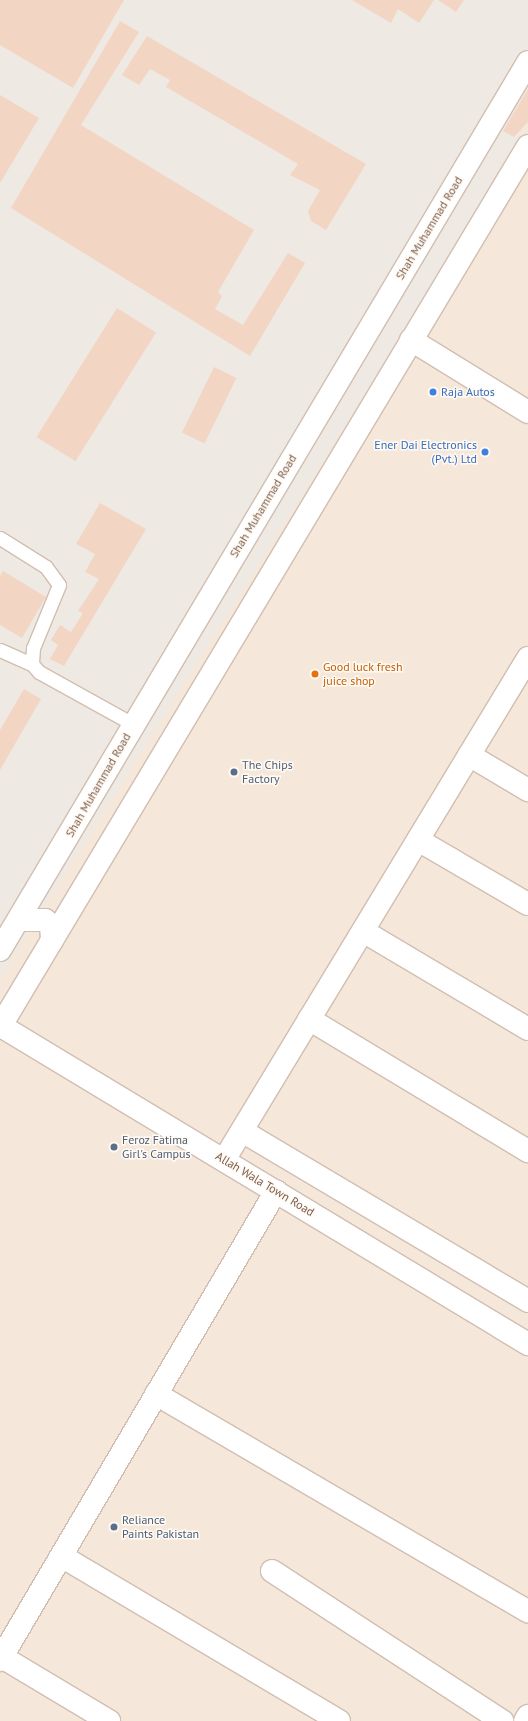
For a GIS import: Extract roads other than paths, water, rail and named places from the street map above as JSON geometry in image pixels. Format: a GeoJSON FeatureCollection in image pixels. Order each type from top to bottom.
{"type":"FeatureCollection","features":[{"type":"Feature","properties":{"kind":"street","name":"Shah Muhammad Road"},"geometry":{"type":"LineString","coordinates":[[0,950],[528,62]]}},
{"type":"Feature","properties":{"kind":"street"},"geometry":{"type":"LineString","coordinates":[[2,1022],[528,146]]}},
{"type":"Feature","properties":{"kind":"street"},"geometry":{"type":"LineString","coordinates":[[411,340],[528,412]]}},
{"type":"Feature","properties":{"kind":"street"},"geometry":{"type":"LineString","coordinates":[[224,1160],[527,662]]}},
{"type":"Feature","properties":{"kind":"street"},"geometry":{"type":"LineString","coordinates":[[469,756],[528,790]]}},
{"type":"Feature","properties":{"kind":"street"},"geometry":{"type":"LineString","coordinates":[[418,840],[528,904]]}},
{"type":"Feature","properties":{"kind":"street"},"geometry":{"type":"LineString","coordinates":[[19,920],[45,920],[51,925],[52,940]]}},
{"type":"Feature","properties":{"kind":"street"},"geometry":{"type":"LineString","coordinates":[[363,931],[528,1029]]}},
{"type":"Feature","properties":{"kind":"street"},"geometry":{"type":"LineString","coordinates":[[309,1019],[528,1151]]}},
{"type":"Feature","properties":{"kind":"street","name":"Allah Wala Town Road"},"geometry":{"type":"LineString","coordinates":[[2,1022],[224,1160],[528,1344]]}},
{"type":"Feature","properties":{"kind":"street"},"geometry":{"type":"LineString","coordinates":[[242,1130],[528,1301]]}},
{"type":"Feature","properties":{"kind":"street"},"geometry":{"type":"LineString","coordinates":[[109,1721],[1,1658],[63,1556],[156,1394],[276,1191]]}},
{"type":"Feature","properties":{"kind":"street"},"geometry":{"type":"LineString","coordinates":[[156,1394],[528,1611]]}},
{"type":"Feature","properties":{"kind":"street"},"geometry":{"type":"LineString","coordinates":[[63,1556],[339,1721]]}},
{"type":"Feature","properties":{"kind":"street"},"geometry":{"type":"LineString","coordinates":[[272,1571],[502,1721]]}},
{"type":"Feature","properties":{"kind":"street"},"geometry":{"type":"LineString","coordinates":[[525,1721],[528,1716]]}},
{"type":"Feature","properties":{"kind":"lane"},"geometry":{"type":"LineString","coordinates":[[0,538],[46,567],[59,584],[33,648],[32,664]]}},
{"type":"Feature","properties":{"kind":"lane"},"geometry":{"type":"LineString","coordinates":[[0,650],[32,664],[39,672],[133,724]]}},
{"type":"Feature","properties":{"kind":"place","name":"Raja Autos"},"geometry":{"type":"Point","coordinates":[433,392]}},
{"type":"Feature","properties":{"kind":"place","name":"Ener Dai Electronics (Pvt.) Ltd"},"geometry":{"type":"Point","coordinates":[485,452]}},
{"type":"Feature","properties":{"kind":"place","name":"Good luck fresh juice shop"},"geometry":{"type":"Point","coordinates":[315,674]}},
{"type":"Feature","properties":{"kind":"place","name":"The Chips Factory"},"geometry":{"type":"Point","coordinates":[234,772]}},
{"type":"Feature","properties":{"kind":"place","name":"Feroz Fatima Girl's Campus"},"geometry":{"type":"Point","coordinates":[114,1147]}},
{"type":"Feature","properties":{"kind":"place","name":"Reliance Paints Pakistan"},"geometry":{"type":"Point","coordinates":[114,1527]}}]}
